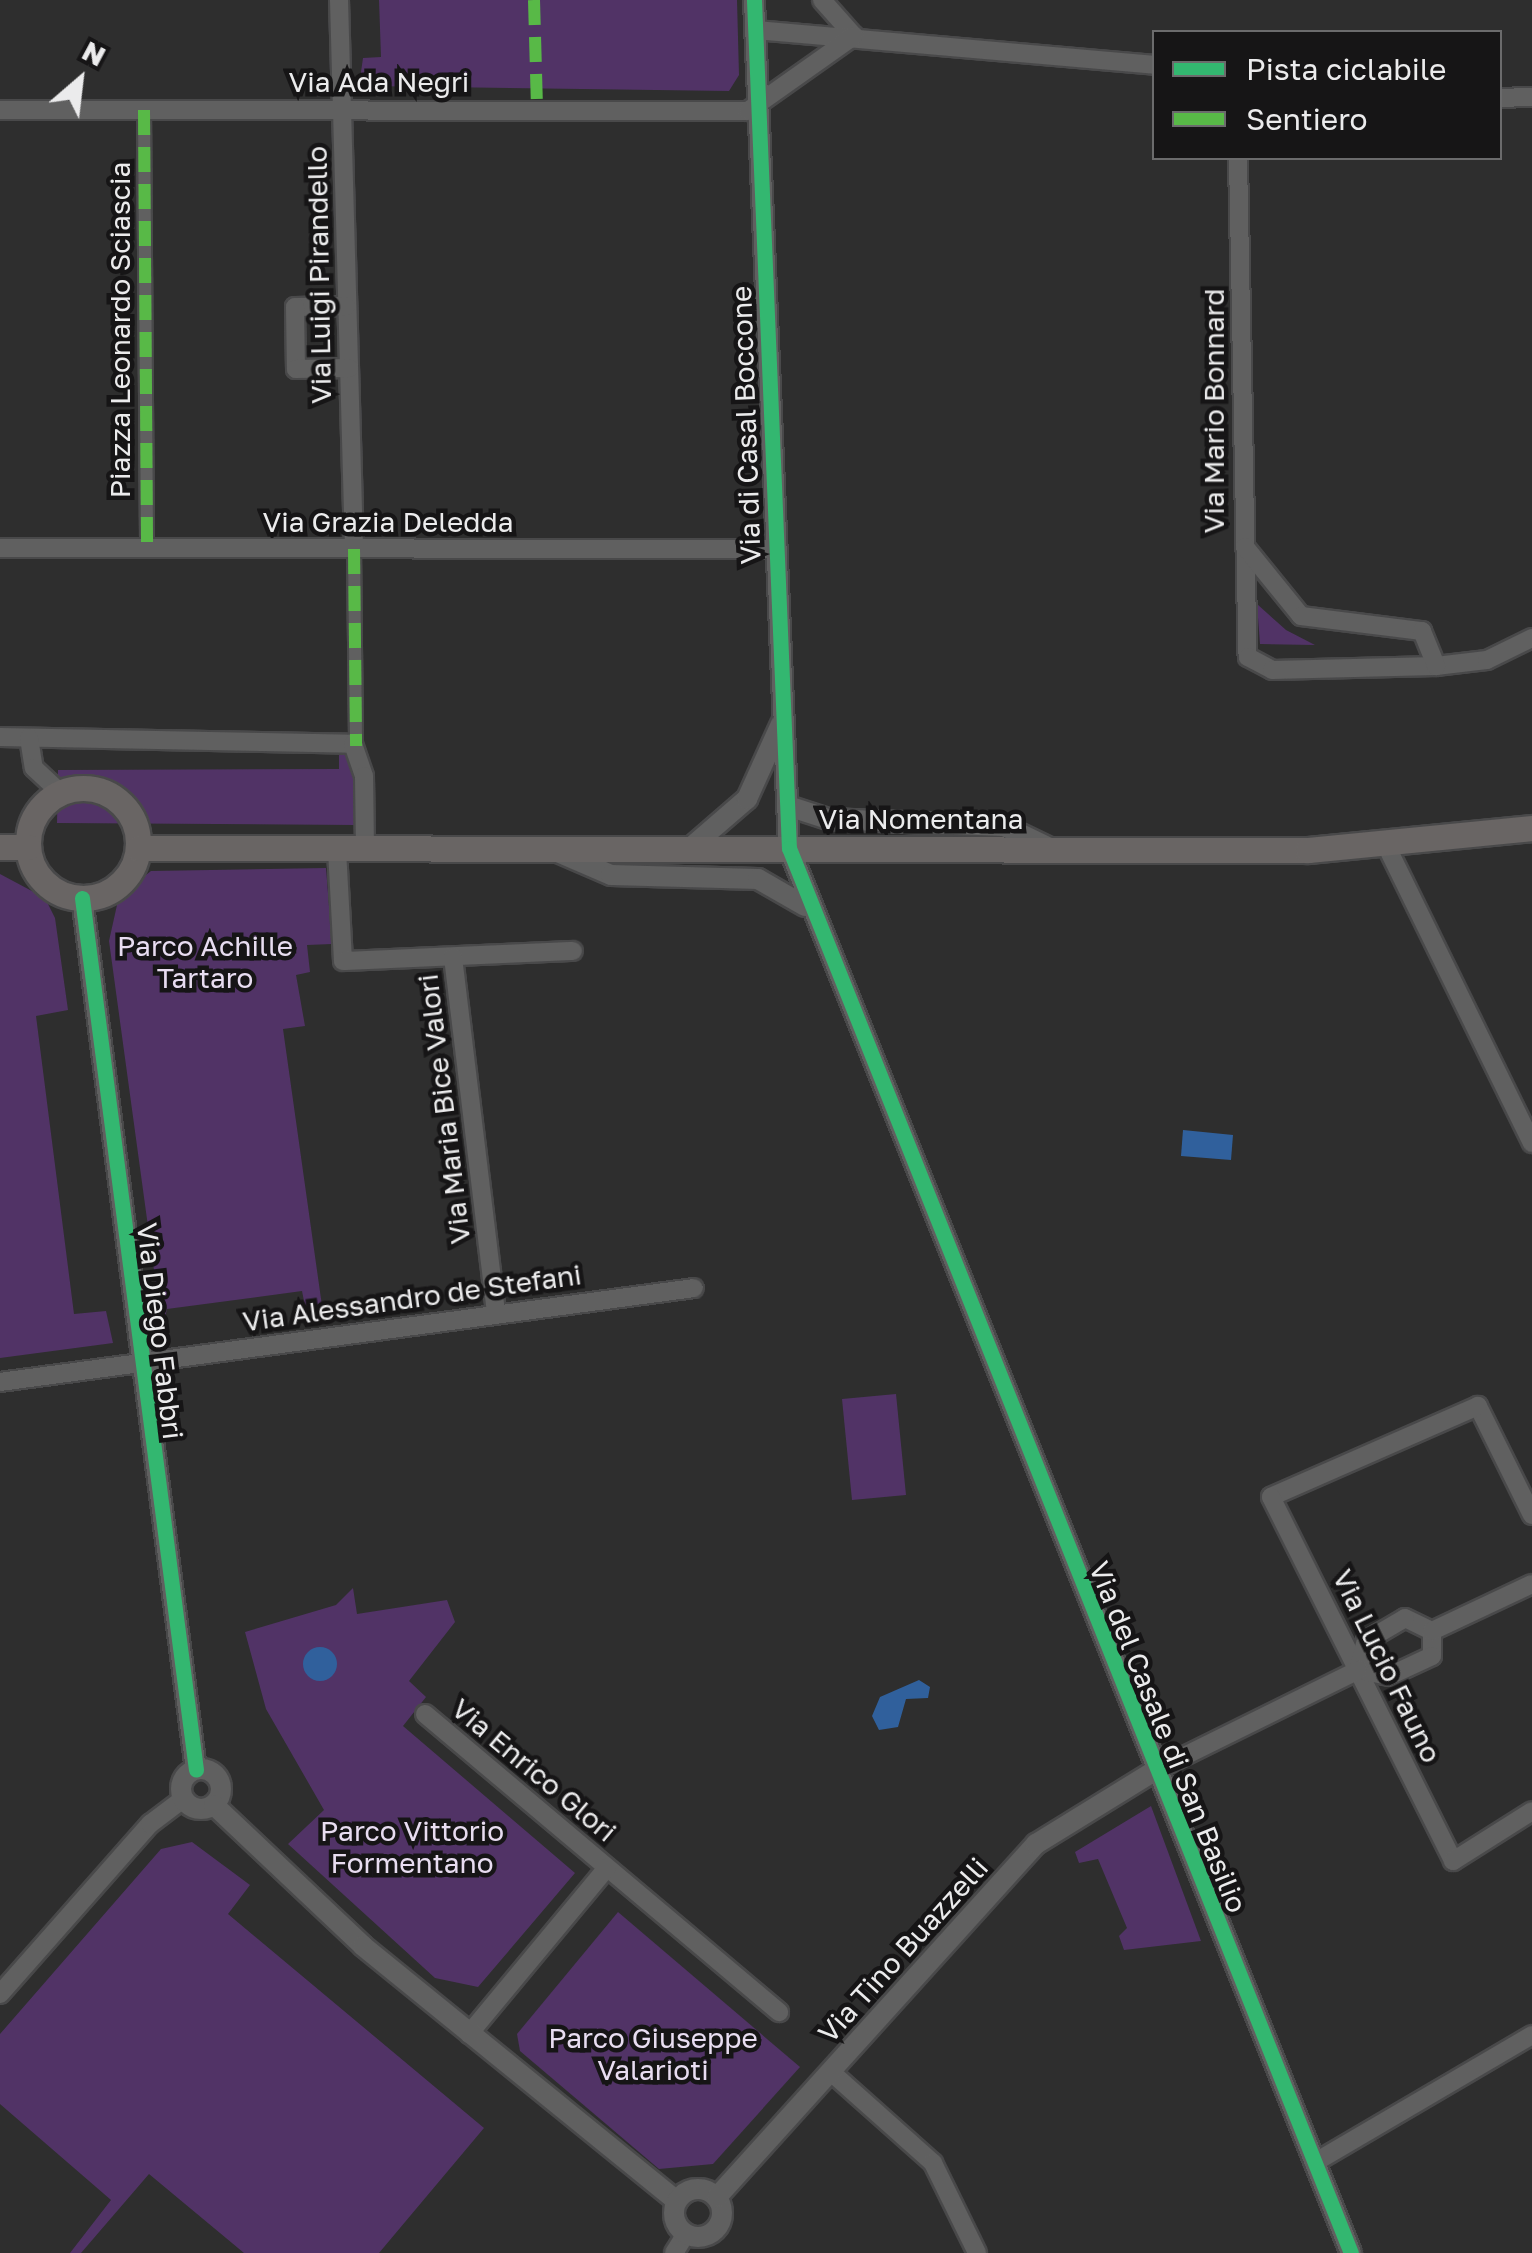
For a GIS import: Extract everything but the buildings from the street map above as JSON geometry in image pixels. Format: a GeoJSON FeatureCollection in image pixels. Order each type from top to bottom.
{"type":"FeatureCollection","features":[{"type":"Feature","properties":{"kind":"main road"},"geometry":{"type":"LineString","coordinates":[[61,793],[112,796],[131,815],[138,848],[117,886],[82,898],[44,881],[28,847],[34,820],[61,793]]}},
{"type":"Feature","properties":{"kind":"main road","name":"Via Nomentana"},"geometry":{"type":"LineString","coordinates":[[138,848],[1052,849],[1386,845],[1532,828]]}},
{"type":"Feature","properties":{"kind":"main road"},"geometry":{"type":"LineString","coordinates":[[0,847],[28,847]]}},
{"type":"Feature","properties":{"kind":"street","name":"Via Luigi Pirandello"},"geometry":{"type":"LineString","coordinates":[[340,0],[354,549]]}},
{"type":"Feature","properties":{"kind":"street","name":"Via di Casal Boccone"},"geometry":{"type":"LineString","coordinates":[[754,0],[790,848]]}},
{"type":"Feature","properties":{"kind":"street"},"geometry":{"type":"LineString","coordinates":[[822,0],[854,36]]}},
{"type":"Feature","properties":{"kind":"street"},"geometry":{"type":"LineString","coordinates":[[756,30],[1152,65]]}},
{"type":"Feature","properties":{"kind":"street"},"geometry":{"type":"LineString","coordinates":[[758,110],[854,36]]}},
{"type":"Feature","properties":{"kind":"street"},"geometry":{"type":"LineString","coordinates":[[1502,98],[1532,97]]}},
{"type":"Feature","properties":{"kind":"street","name":"Via Ada Negri"},"geometry":{"type":"LineString","coordinates":[[0,110],[758,110]]}},
{"type":"Feature","properties":{"kind":"street","name":"Piazza Leonardo Sciascia"},"geometry":{"type":"LineString","coordinates":[[144,110],[147,549]]}},
{"type":"Feature","properties":{"kind":"street","name":"Via Mario Bonnard"},"geometry":{"type":"LineString","coordinates":[[1238,160],[1242,540],[1252,662],[1272,670],[1436,666]]}},
{"type":"Feature","properties":{"kind":"street"},"geometry":{"type":"LineString","coordinates":[[346,306],[295,307],[296,369],[348,368]]}},
{"type":"Feature","properties":{"kind":"street"},"geometry":{"type":"LineString","coordinates":[[1242,540],[1268,586],[1300,616],[1422,631],[1436,666],[1480,662],[1532,638]]}},
{"type":"Feature","properties":{"kind":"street","name":"Via Grazia Deledda"},"geometry":{"type":"LineString","coordinates":[[0,548],[776,549]]}},
{"type":"Feature","properties":{"kind":"street"},"geometry":{"type":"LineString","coordinates":[[354,549],[356,746],[364,850]]}},
{"type":"Feature","properties":{"kind":"street","name":"Via di Casal Boccone"},"geometry":{"type":"LineString","coordinates":[[689,849],[747,799],[783,718]]}},
{"type":"Feature","properties":{"kind":"street"},"geometry":{"type":"LineString","coordinates":[[0,737],[356,746]]}},
{"type":"Feature","properties":{"kind":"street"},"geometry":{"type":"LineString","coordinates":[[29,738],[34,768],[61,793]]}},
{"type":"Feature","properties":{"kind":"street","name":"Via Nomentana"},"geometry":{"type":"LineString","coordinates":[[788,806],[828,820],[1004,826],[1052,849]]}},
{"type":"Feature","properties":{"kind":"street"},"geometry":{"type":"LineString","coordinates":[[1386,845],[1532,1143]]}},
{"type":"Feature","properties":{"kind":"street","name":"Via del Casale di San Basilio"},"geometry":{"type":"LineString","coordinates":[[790,848],[806,908],[1350,2253]]}},
{"type":"Feature","properties":{"kind":"street","name":"Via Nomentana"},"geometry":{"type":"LineString","coordinates":[[550,849],[611,875],[758,879],[806,908]]}},
{"type":"Feature","properties":{"kind":"street","name":"Via Maria Bice Valori"},"geometry":{"type":"LineString","coordinates":[[337,850],[343,962],[572,952]]}},
{"type":"Feature","properties":{"kind":"street","name":"Via Diego Fabbri"},"geometry":{"type":"LineString","coordinates":[[82,898],[138,1362],[196,1770]]}},
{"type":"Feature","properties":{"kind":"street","name":"Via Maria Bice Valori"},"geometry":{"type":"LineString","coordinates":[[453,957],[496,1314]]}},
{"type":"Feature","properties":{"kind":"street","name":"Via Alessandro de Stefani"},"geometry":{"type":"LineString","coordinates":[[138,1362],[694,1288]]}},
{"type":"Feature","properties":{"kind":"street","name":"Via Diego Fabbri"},"geometry":{"type":"LineString","coordinates":[[0,1382],[138,1362]]}},
{"type":"Feature","properties":{"kind":"street","name":"Via Lucio Fauno"},"geometry":{"type":"LineString","coordinates":[[1532,1515],[1478,1406],[1271,1497],[1452,1860],[1532,1811]]}},
{"type":"Feature","properties":{"kind":"street"},"geometry":{"type":"LineString","coordinates":[[1432,1631],[1532,1584]]}},
{"type":"Feature","properties":{"kind":"street"},"geometry":{"type":"LineString","coordinates":[[1156,1770],[1358,1670],[1380,1677],[1422,1664],[1435,1650],[1432,1631],[1412,1618],[1389,1623],[1366,1641],[1358,1670]]}},
{"type":"Feature","properties":{"kind":"street","name":"Via Enrico Glori"},"geometry":{"type":"LineString","coordinates":[[425,1714],[779,2012]]}},
{"type":"Feature","properties":{"kind":"street"},"geometry":{"type":"LineString","coordinates":[[196,1770],[219,1782],[214,1805],[200,1810],[184,1799],[182,1782],[196,1770]]}},
{"type":"Feature","properties":{"kind":"street","name":"Via Tino Buazzelli"},"geometry":{"type":"LineString","coordinates":[[717,2197],[1036,1844],[1156,1770]]}},
{"type":"Feature","properties":{"kind":"street"},"geometry":{"type":"LineString","coordinates":[[0,1994],[150,1824],[184,1799]]}},
{"type":"Feature","properties":{"kind":"street"},"geometry":{"type":"LineString","coordinates":[[214,1805],[469,2034],[676,2200]]}},
{"type":"Feature","properties":{"kind":"street","name":"Via Enrico Glori"},"geometry":{"type":"LineString","coordinates":[[469,2034],[607,1868]]}},
{"type":"Feature","properties":{"kind":"street"},"geometry":{"type":"LineString","coordinates":[[1314,2163],[1532,2036]]}},
{"type":"Feature","properties":{"kind":"street"},"geometry":{"type":"LineString","coordinates":[[830,2072],[934,2163],[976,2253]]}},
{"type":"Feature","properties":{"kind":"street"},"geometry":{"type":"LineString","coordinates":[[674,2253],[686,2234],[718,2227],[717,2197],[693,2189],[676,2200],[673,2214],[686,2234]]}},
{"type":"Feature","properties":{"kind":"green space"},"geometry":{"type":"Polygon","coordinates":[[[379,0],[737,0],[739,75],[729,91],[369,86],[360,79],[363,58],[381,57],[379,0]]]}},
{"type":"Feature","properties":{"kind":"green space"},"geometry":{"type":"Polygon","coordinates":[[[1257,604],[1286,630],[1315,645],[1260,644],[1257,604]]]}},
{"type":"Feature","properties":{"kind":"green space"},"geometry":{"type":"Polygon","coordinates":[[[352,754],[356,825],[57,823],[58,770],[339,769],[339,755],[352,754]]]}},
{"type":"Feature","properties":{"kind":"green space","name":"Parco Achille Tartaro"},"geometry":{"type":"Polygon","coordinates":[[[326,868],[332,944],[307,945],[310,972],[296,975],[305,1026],[283,1029],[323,1313],[307,1316],[302,1291],[167,1309],[162,1329],[109,941],[119,896],[151,871],[326,868]]]}},
{"type":"Feature","properties":{"kind":"green space"},"geometry":{"type":"Polygon","coordinates":[[[0,874],[45,898],[55,918],[68,1010],[36,1016],[74,1314],[106,1311],[113,1343],[0,1358],[0,874]]]}},
{"type":"Feature","properties":{"kind":"green space"},"geometry":{"type":"Polygon","coordinates":[[[896,1394],[906,1495],[852,1500],[842,1399],[896,1394]]]}},
{"type":"Feature","properties":{"kind":"green space","name":"Parco Vittorio Formentano"},"geometry":{"type":"Polygon","coordinates":[[[353,1588],[357,1614],[447,1600],[455,1622],[409,1681],[426,1697],[403,1726],[575,1873],[478,1987],[435,1978],[288,1844],[324,1810],[266,1709],[245,1632],[336,1605],[353,1588]]]}},
{"type":"Feature","properties":{"kind":"green space"},"geometry":{"type":"Polygon","coordinates":[[[1151,1806],[1201,1941],[1124,1950],[1119,1936],[1127,1928],[1098,1859],[1079,1863],[1075,1852],[1151,1806]]]}},
{"type":"Feature","properties":{"kind":"green space"},"geometry":{"type":"Polygon","coordinates":[[[192,1842],[250,1885],[228,1914],[484,2128],[379,2253],[244,2253],[149,2174],[81,2253],[70,2253],[111,2200],[0,2104],[0,2034],[161,1849],[192,1842]]]}},
{"type":"Feature","properties":{"kind":"green space","name":"Parco Giuseppe Valarioti"},"geometry":{"type":"Polygon","coordinates":[[[618,1912],[800,2067],[713,2164],[659,2169],[520,2051],[517,2034],[618,1912]]]}},
{"type":"Feature","properties":{"kind":"water"},"geometry":{"type":"Polygon","coordinates":[[[1183,1130],[1233,1135],[1231,1160],[1181,1156],[1183,1130]]]}},
{"type":"Feature","properties":{"kind":"water"},"geometry":{"type":"Polygon","coordinates":[[[320,1647],[332,1652],[337,1664],[332,1676],[320,1681],[308,1676],[303,1664],[308,1652],[320,1647]]]}},
{"type":"Feature","properties":{"kind":"water"},"geometry":{"type":"Polygon","coordinates":[[[919,1680],[930,1687],[928,1698],[906,1699],[898,1727],[879,1730],[872,1716],[880,1697],[919,1680]]]}},
{"type":"Feature","properties":{"kind":"marked path"},"geometry":{"type":"LineString","coordinates":[[534,0],[537,110]]}},
{"type":"Feature","properties":{"kind":"marked path"},"geometry":{"type":"LineString","coordinates":[[144,110],[147,549]]}},
{"type":"Feature","properties":{"kind":"marked path"},"geometry":{"type":"LineString","coordinates":[[354,549],[356,746]]}},
{"type":"Feature","properties":{"kind":"cycle path"},"geometry":{"type":"LineString","coordinates":[[754,0],[789,848],[1351,2253]]}},
{"type":"Feature","properties":{"kind":"cycle path"},"geometry":{"type":"LineString","coordinates":[[82,898],[196,1770]]}}]}
